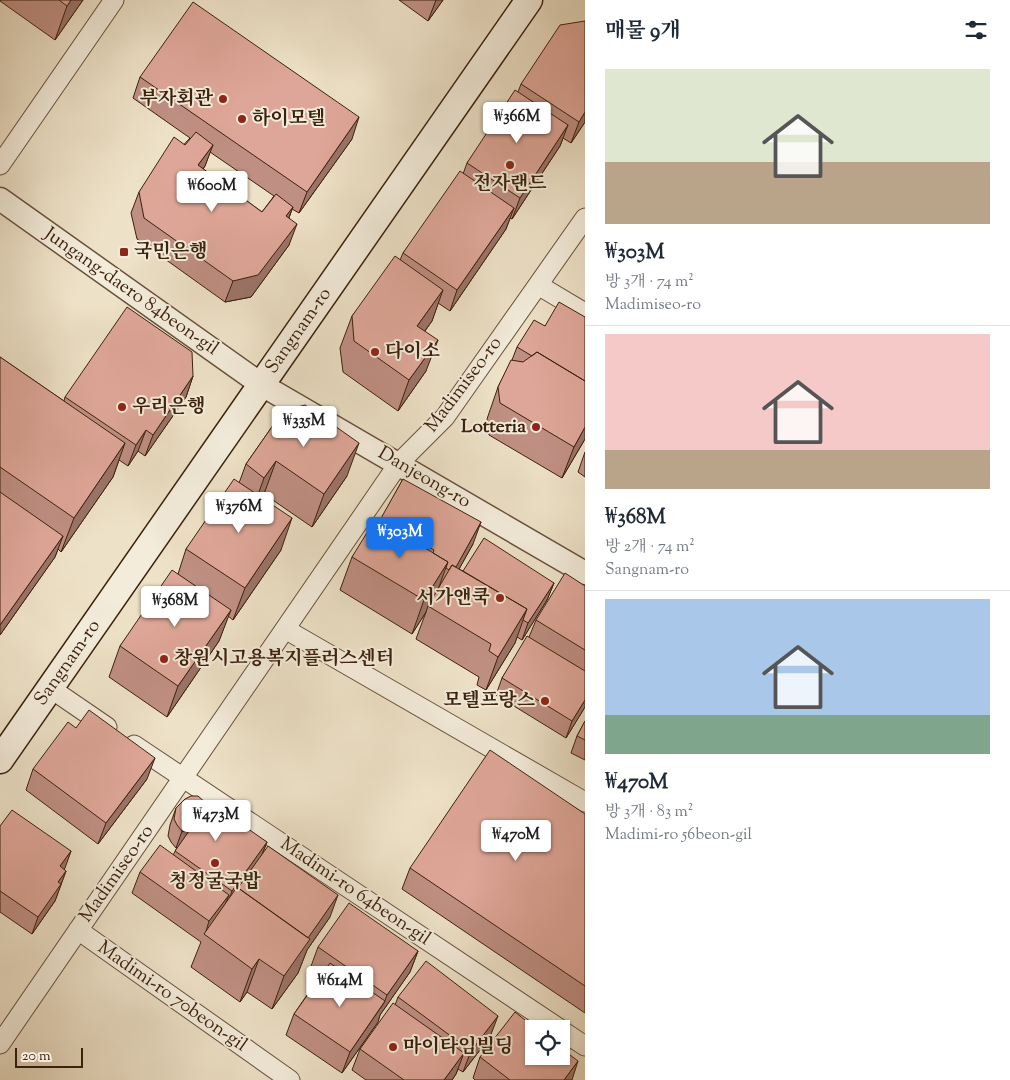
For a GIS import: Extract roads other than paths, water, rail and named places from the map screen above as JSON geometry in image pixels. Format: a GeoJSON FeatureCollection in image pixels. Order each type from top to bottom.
{"type":"FeatureCollection","features":[{"type":"Feature","properties":{"kind":"main road","name":"Sangnam-ro"},"geometry":{"type":"LineString","coordinates":[[0,760],[529,0]]}},
{"type":"Feature","properties":{"kind":"street"},"geometry":{"type":"LineString","coordinates":[[0,165],[114,0]]}},
{"type":"Feature","properties":{"kind":"street","name":"Jungang-daero 84beon-gil"},"geometry":{"type":"LineString","coordinates":[[0,199],[262,384]]}},
{"type":"Feature","properties":{"kind":"street","name":"Madimiseo-ro"},"geometry":{"type":"LineString","coordinates":[[0,1044],[399,463],[445,417],[585,218]]}},
{"type":"Feature","properties":{"kind":"street"},"geometry":{"type":"LineString","coordinates":[[538,285],[585,313]]}},
{"type":"Feature","properties":{"kind":"street","name":"Danjeong-ro"},"geometry":{"type":"LineString","coordinates":[[262,384],[585,573]]}},
{"type":"Feature","properties":{"kind":"street"},"geometry":{"type":"LineString","coordinates":[[285,629],[585,802]]}},
{"type":"Feature","properties":{"kind":"street","name":"Madimi-ro 64beon-gil"},"geometry":{"type":"LineString","coordinates":[[50,688],[546,1020]]}},
{"type":"Feature","properties":{"kind":"street","name":"Madimi-ro 70beon-gil"},"geometry":{"type":"LineString","coordinates":[[78,930],[290,1080]]}},
{"type":"Feature","properties":{"kind":"street","name":"Madimi-ro 64beon-gil"},"geometry":{"type":"LineString","coordinates":[[570,1036],[585,1046]]}},
{"type":"Feature","properties":{"kind":"place","name":"부자회관"},"geometry":{"type":"Point","coordinates":[223,99]}},
{"type":"Feature","properties":{"kind":"place","name":"하이모텔"},"geometry":{"type":"Point","coordinates":[242,119]}},
{"type":"Feature","properties":{"kind":"place","name":"전자랜드"},"geometry":{"type":"Point","coordinates":[510,165]}},
{"type":"Feature","properties":{"kind":"place","name":"국민은행"},"geometry":{"type":"Point","coordinates":[124,252]}},
{"type":"Feature","properties":{"kind":"place","name":"다이소"},"geometry":{"type":"Point","coordinates":[375,352]}},
{"type":"Feature","properties":{"kind":"place","name":"우리은행"},"geometry":{"type":"Point","coordinates":[122,407]}},
{"type":"Feature","properties":{"kind":"place","name":"Lotteria"},"geometry":{"type":"Point","coordinates":[536,427]}},
{"type":"Feature","properties":{"kind":"place","name":"서가앤쿡"},"geometry":{"type":"Point","coordinates":[500,598]}},
{"type":"Feature","properties":{"kind":"place","name":"창원시고용복지플러스센터"},"geometry":{"type":"Point","coordinates":[164,659]}},
{"type":"Feature","properties":{"kind":"place","name":"모텔프랑스"},"geometry":{"type":"Point","coordinates":[545,701]}},
{"type":"Feature","properties":{"kind":"place","name":"청정굴국밥"},"geometry":{"type":"Point","coordinates":[215,863]}},
{"type":"Feature","properties":{"kind":"place","name":"마이타임빌딩"},"geometry":{"type":"Point","coordinates":[393,1047]}}]}
